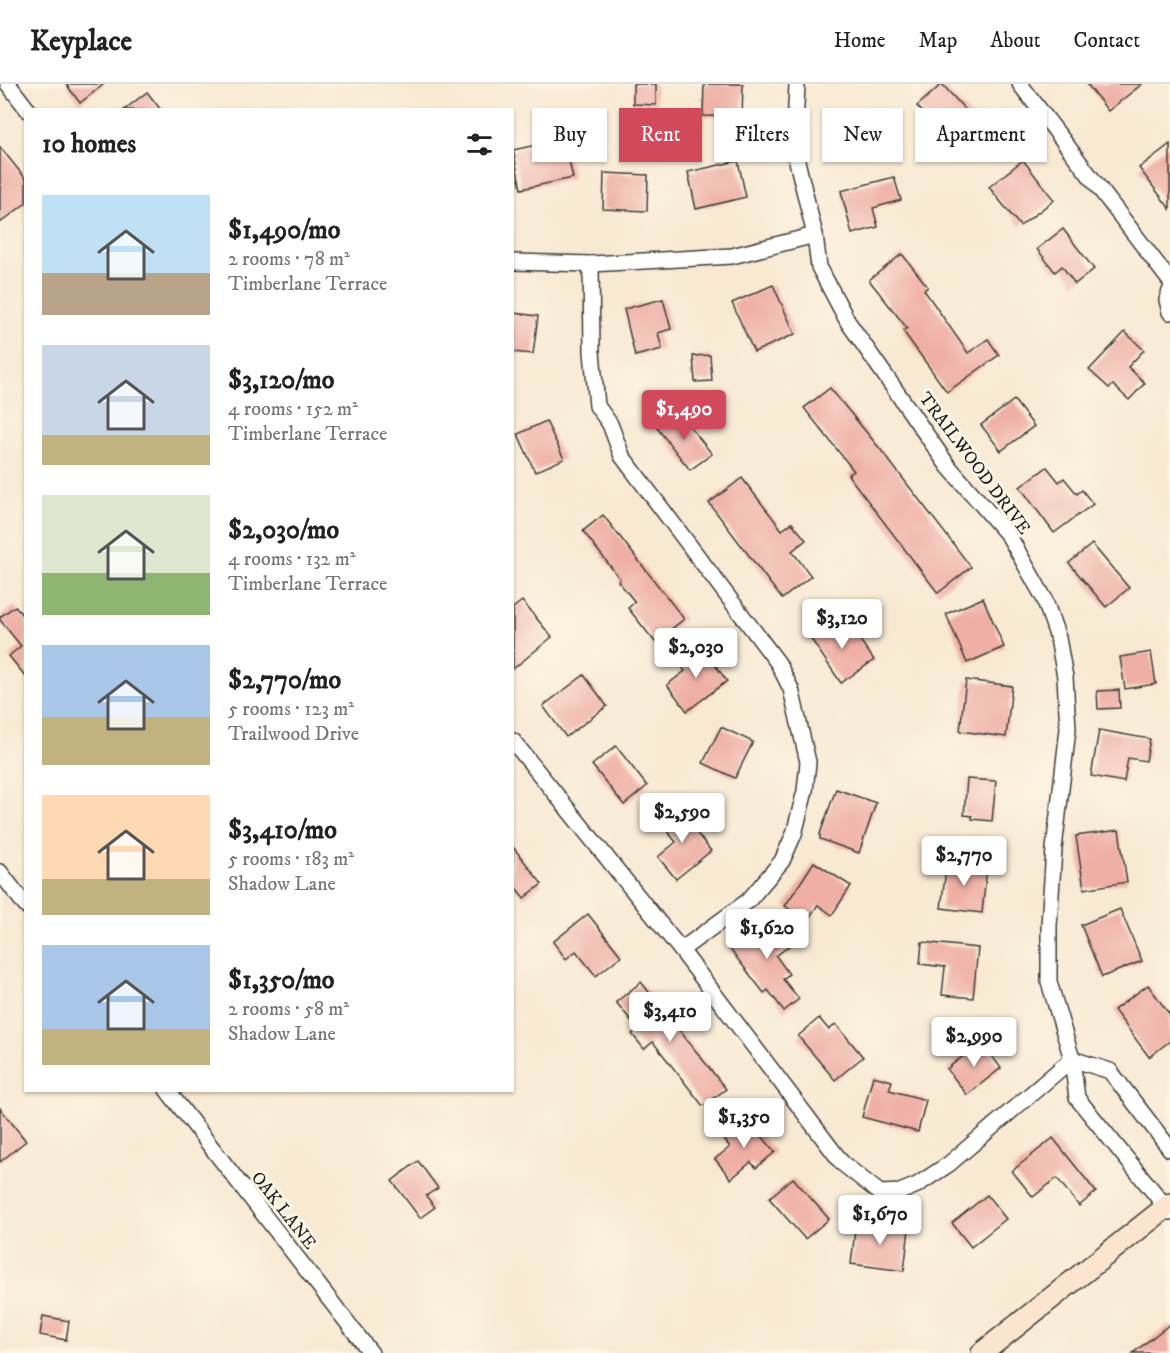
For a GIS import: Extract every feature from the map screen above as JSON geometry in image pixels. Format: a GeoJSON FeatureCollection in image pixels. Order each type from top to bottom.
{"type":"FeatureCollection","features":[{"type":"Feature","properties":{"kind":"main road"},"geometry":{"type":"LineString","coordinates":[[982,1353],[1169,1208]]}},
{"type":"Feature","properties":{"kind":"street"},"geometry":{"type":"LineString","coordinates":[[8,84],[26,108]]}},
{"type":"Feature","properties":{"kind":"street","name":"TRAILWOOD DRIVE"},"geometry":{"type":"LineString","coordinates":[[797,84],[794,149],[815,235],[819,267],[848,322],[948,466],[1010,536],[1044,598],[1058,638],[1065,677],[1068,729],[1054,849],[1049,925],[1049,982],[1072,1059],[1077,1098],[1169,1208]]}},
{"type":"Feature","properties":{"kind":"street"},"geometry":{"type":"LineString","coordinates":[[1020,84],[1170,281]]}},
{"type":"Feature","properties":{"kind":"street"},"geometry":{"type":"LineString","coordinates":[[514,262],[591,264],[732,256],[815,235]]}},
{"type":"Feature","properties":{"kind":"street"},"geometry":{"type":"LineString","coordinates":[[591,264],[592,352],[597,406],[610,424],[622,456],[778,663],[791,689],[808,762],[806,791],[797,823],[782,861],[748,901],[681,950]]}},
{"type":"Feature","properties":{"kind":"street"},"geometry":{"type":"LineString","coordinates":[[1170,291],[1167,300],[1170,312]]}},
{"type":"Feature","properties":{"kind":"street"},"geometry":{"type":"LineString","coordinates":[[514,742],[681,950],[843,1163],[880,1193],[900,1192],[917,1185],[950,1164],[1072,1059],[1110,1071],[1170,1149]]}},
{"type":"Feature","properties":{"kind":"street"},"geometry":{"type":"LineString","coordinates":[[0,872],[24,903]]}},
{"type":"Feature","properties":{"kind":"street","name":"OAK LANE"},"geometry":{"type":"LineString","coordinates":[[169,1092],[371,1353]]}},
{"type":"Feature","properties":{"kind":"building"},"geometry":{"type":"Polygon","coordinates":[[[66,84],[104,84],[80,103],[66,84]]]}},
{"type":"Feature","properties":{"kind":"building"},"geometry":{"type":"Polygon","coordinates":[[[633,84],[656,84],[656,105],[633,104],[633,84]]]}},
{"type":"Feature","properties":{"kind":"building"},"geometry":{"type":"Polygon","coordinates":[[[704,84],[743,84],[742,108],[714,108],[714,116],[703,116],[704,84]]]}},
{"type":"Feature","properties":{"kind":"building"},"geometry":{"type":"Polygon","coordinates":[[[942,84],[964,108],[919,108],[917,106],[942,84]]]}},
{"type":"Feature","properties":{"kind":"building"},"geometry":{"type":"Polygon","coordinates":[[[1087,84],[1142,84],[1108,111],[1087,84]]]}},
{"type":"Feature","properties":{"kind":"building"},"geometry":{"type":"Polygon","coordinates":[[[147,92],[159,108],[127,108],[147,92]]]}},
{"type":"Feature","properties":{"kind":"building"},"geometry":{"type":"Polygon","coordinates":[[[1170,144],[1170,209],[1139,168],[1170,144]]]}},
{"type":"Feature","properties":{"kind":"building"},"geometry":{"type":"Polygon","coordinates":[[[532,146],[532,162],[569,162],[573,178],[521,189],[514,150],[532,146]]]}},
{"type":"Feature","properties":{"kind":"building"},"geometry":{"type":"Polygon","coordinates":[[[0,147],[24,177],[24,205],[0,223],[0,147]]]}},
{"type":"Feature","properties":{"kind":"building"},"geometry":{"type":"Polygon","coordinates":[[[738,162],[746,197],[696,209],[688,172],[738,162]]]}},
{"type":"Feature","properties":{"kind":"building"},"geometry":{"type":"Polygon","coordinates":[[[1020,162],[1025,162],[1054,200],[1020,226],[989,187],[1020,162]]]}},
{"type":"Feature","properties":{"kind":"building"},"geometry":{"type":"Polygon","coordinates":[[[604,173],[648,175],[647,211],[603,209],[604,173]]]}},
{"type":"Feature","properties":{"kind":"building"},"geometry":{"type":"Polygon","coordinates":[[[894,177],[901,200],[873,208],[878,227],[852,234],[841,191],[894,177]]]}},
{"type":"Feature","properties":{"kind":"building"},"geometry":{"type":"Polygon","coordinates":[[[1063,229],[1094,269],[1075,284],[1062,266],[1055,272],[1037,249],[1063,229]]]}},
{"type":"Feature","properties":{"kind":"building"},"geometry":{"type":"Polygon","coordinates":[[[902,254],[928,287],[924,290],[968,353],[988,339],[999,355],[947,392],[903,331],[907,328],[869,280],[902,254]]]}},
{"type":"Feature","properties":{"kind":"building"},"geometry":{"type":"Polygon","coordinates":[[[773,285],[795,334],[754,352],[732,303],[773,285]]]}},
{"type":"Feature","properties":{"kind":"building"},"geometry":{"type":"Polygon","coordinates":[[[663,299],[671,329],[658,333],[662,349],[635,356],[624,309],[663,299]]]}},
{"type":"Feature","properties":{"kind":"building"},"geometry":{"type":"Polygon","coordinates":[[[514,313],[538,316],[533,354],[514,352],[514,313]]]}},
{"type":"Feature","properties":{"kind":"building"},"geometry":{"type":"Polygon","coordinates":[[[1125,332],[1144,350],[1128,367],[1145,383],[1129,400],[1113,385],[1109,388],[1089,370],[1125,332]]]}},
{"type":"Feature","properties":{"kind":"building"},"geometry":{"type":"Polygon","coordinates":[[[710,355],[712,381],[695,382],[693,356],[710,355]]]}},
{"type":"Feature","properties":{"kind":"building"},"geometry":{"type":"Polygon","coordinates":[[[830,388],[971,567],[938,593],[848,475],[854,471],[804,408],[830,388]]]}},
{"type":"Feature","properties":{"kind":"building"},"geometry":{"type":"Polygon","coordinates":[[[1014,400],[1034,426],[1001,451],[981,425],[1014,400]]]}},
{"type":"Feature","properties":{"kind":"building"},"geometry":{"type":"Polygon","coordinates":[[[675,414],[680,414],[712,454],[690,470],[657,428],[675,414]]]}},
{"type":"Feature","properties":{"kind":"building"},"geometry":{"type":"Polygon","coordinates":[[[546,421],[564,459],[535,472],[518,434],[546,421]]]}},
{"type":"Feature","properties":{"kind":"building"},"geometry":{"type":"Polygon","coordinates":[[[1047,467],[1059,482],[1064,478],[1077,494],[1082,490],[1093,504],[1054,533],[1020,487],[1047,467]]]}},
{"type":"Feature","properties":{"kind":"building"},"geometry":{"type":"Polygon","coordinates":[[[742,478],[782,530],[792,523],[806,540],[792,551],[811,576],[782,599],[709,503],[742,478]]]}},
{"type":"Feature","properties":{"kind":"building"},"geometry":{"type":"Polygon","coordinates":[[[603,515],[684,619],[655,642],[628,608],[635,602],[583,531],[603,515]]]}},
{"type":"Feature","properties":{"kind":"building"},"geometry":{"type":"Polygon","coordinates":[[[1092,544],[1129,588],[1106,607],[1069,563],[1092,544]]]}},
{"type":"Feature","properties":{"kind":"building"},"geometry":{"type":"Polygon","coordinates":[[[983,598],[1004,647],[967,663],[946,614],[983,598]]]}},
{"type":"Feature","properties":{"kind":"building"},"geometry":{"type":"Polygon","coordinates":[[[522,601],[552,637],[514,668],[514,607],[522,601]]]}},
{"type":"Feature","properties":{"kind":"building"},"geometry":{"type":"Polygon","coordinates":[[[15,606],[24,617],[24,675],[9,656],[21,646],[0,617],[15,606]]]}},
{"type":"Feature","properties":{"kind":"building"},"geometry":{"type":"Polygon","coordinates":[[[843,616],[874,660],[841,683],[811,639],[843,616]]]}},
{"type":"Feature","properties":{"kind":"building"},"geometry":{"type":"Polygon","coordinates":[[[701,646],[727,681],[687,711],[667,685],[685,671],[679,663],[701,646]]]}},
{"type":"Feature","properties":{"kind":"building"},"geometry":{"type":"Polygon","coordinates":[[[1151,652],[1156,684],[1125,689],[1120,657],[1151,652]]]}},
{"type":"Feature","properties":{"kind":"building"},"geometry":{"type":"Polygon","coordinates":[[[584,675],[607,706],[566,737],[543,706],[584,675]]]}},
{"type":"Feature","properties":{"kind":"building"},"geometry":{"type":"Polygon","coordinates":[[[966,680],[1012,686],[1006,737],[960,731],[966,680]]]}},
{"type":"Feature","properties":{"kind":"building"},"geometry":{"type":"Polygon","coordinates":[[[1119,690],[1120,708],[1098,709],[1097,691],[1119,690]]]}},
{"type":"Feature","properties":{"kind":"building"},"geometry":{"type":"Polygon","coordinates":[[[721,727],[753,742],[735,778],[703,763],[721,727]]]}},
{"type":"Feature","properties":{"kind":"building"},"geometry":{"type":"Polygon","coordinates":[[[1099,730],[1150,739],[1146,761],[1128,758],[1124,782],[1091,776],[1099,730]]]}},
{"type":"Feature","properties":{"kind":"building"},"geometry":{"type":"Polygon","coordinates":[[[616,746],[647,786],[624,805],[592,765],[616,746]]]}},
{"type":"Feature","properties":{"kind":"building"},"geometry":{"type":"Polygon","coordinates":[[[967,779],[996,781],[992,821],[972,819],[972,816],[964,815],[967,779]]]}},
{"type":"Feature","properties":{"kind":"building"},"geometry":{"type":"Polygon","coordinates":[[[836,789],[876,803],[859,853],[820,839],[836,789]]]}},
{"type":"Feature","properties":{"kind":"building"},"geometry":{"type":"Polygon","coordinates":[[[675,806],[711,851],[676,879],[658,857],[676,842],[658,820],[675,806]]]}},
{"type":"Feature","properties":{"kind":"building"},"geometry":{"type":"Polygon","coordinates":[[[1119,830],[1127,882],[1084,889],[1076,836],[1119,830]]]}},
{"type":"Feature","properties":{"kind":"building"},"geometry":{"type":"Polygon","coordinates":[[[514,848],[542,884],[524,898],[514,885],[514,848]]]}},
{"type":"Feature","properties":{"kind":"building"},"geometry":{"type":"Polygon","coordinates":[[[947,861],[987,866],[982,913],[941,908],[947,861]]]}},
{"type":"Feature","properties":{"kind":"building"},"geometry":{"type":"Polygon","coordinates":[[[814,862],[851,886],[832,915],[818,905],[807,921],[785,906],[814,862]]]}},
{"type":"Feature","properties":{"kind":"building"},"geometry":{"type":"Polygon","coordinates":[[[1120,909],[1142,961],[1102,977],[1081,925],[1120,909]]]}},
{"type":"Feature","properties":{"kind":"building"},"geometry":{"type":"Polygon","coordinates":[[[588,914],[621,956],[596,976],[576,951],[566,959],[553,942],[588,914]]]}},
{"type":"Feature","properties":{"kind":"building"},"geometry":{"type":"Polygon","coordinates":[[[769,917],[774,917],[794,942],[776,956],[789,974],[783,979],[799,999],[784,1011],[768,990],[764,993],[729,948],[769,917]]]}},
{"type":"Feature","properties":{"kind":"building"},"geometry":{"type":"Polygon","coordinates":[[[922,942],[978,948],[973,998],[942,995],[945,967],[920,964],[922,942]]]}},
{"type":"Feature","properties":{"kind":"building"},"geometry":{"type":"Polygon","coordinates":[[[641,982],[726,1089],[703,1106],[653,1042],[644,1049],[632,1034],[638,1029],[616,1002],[641,982]]]}},
{"type":"Feature","properties":{"kind":"building"},"geometry":{"type":"Polygon","coordinates":[[[1148,985],[1170,1015],[1170,1041],[1149,1057],[1114,1010],[1148,985]]]}},
{"type":"Feature","properties":{"kind":"building"},"geometry":{"type":"Polygon","coordinates":[[[819,1018],[829,1030],[836,1024],[863,1057],[835,1080],[798,1036],[819,1018]]]}},
{"type":"Feature","properties":{"kind":"building"},"geometry":{"type":"Polygon","coordinates":[[[981,1042],[1001,1068],[967,1095],[947,1069],[981,1042]]]}},
{"type":"Feature","properties":{"kind":"building"},"geometry":{"type":"Polygon","coordinates":[[[873,1076],[892,1081],[889,1090],[926,1100],[918,1132],[862,1117],[873,1076]]]}},
{"type":"Feature","properties":{"kind":"building"},"geometry":{"type":"Polygon","coordinates":[[[0,1108],[26,1141],[0,1162],[0,1108]]]}},
{"type":"Feature","properties":{"kind":"building"},"geometry":{"type":"Polygon","coordinates":[[[746,1117],[775,1152],[756,1168],[751,1162],[731,1179],[715,1159],[730,1147],[722,1137],[746,1117]]]}},
{"type":"Feature","properties":{"kind":"building"},"geometry":{"type":"Polygon","coordinates":[[[1053,1138],[1096,1192],[1079,1206],[1057,1178],[1033,1197],[1012,1171],[1053,1138]]]}},
{"type":"Feature","properties":{"kind":"building"},"geometry":{"type":"Polygon","coordinates":[[[418,1161],[438,1188],[426,1196],[435,1207],[420,1218],[392,1181],[418,1161]]]}},
{"type":"Feature","properties":{"kind":"building"},"geometry":{"type":"Polygon","coordinates":[[[793,1178],[829,1219],[805,1239],[769,1198],[793,1178]]]}},
{"type":"Feature","properties":{"kind":"building"},"geometry":{"type":"Polygon","coordinates":[[[987,1195],[1006,1219],[971,1247],[952,1223],[987,1195]]]}},
{"type":"Feature","properties":{"kind":"building"},"geometry":{"type":"Polygon","coordinates":[[[856,1222],[909,1229],[904,1271],[851,1264],[856,1222]]]}},
{"type":"Feature","properties":{"kind":"building"},"geometry":{"type":"Polygon","coordinates":[[[43,1316],[69,1321],[66,1340],[40,1335],[43,1316]]]}},
{"type":"Feature","properties":{"kind":"building"},"geometry":{"type":"Polygon","coordinates":[[[1170,1324],[1170,1353],[1133,1353],[1170,1324]]]}}]}
